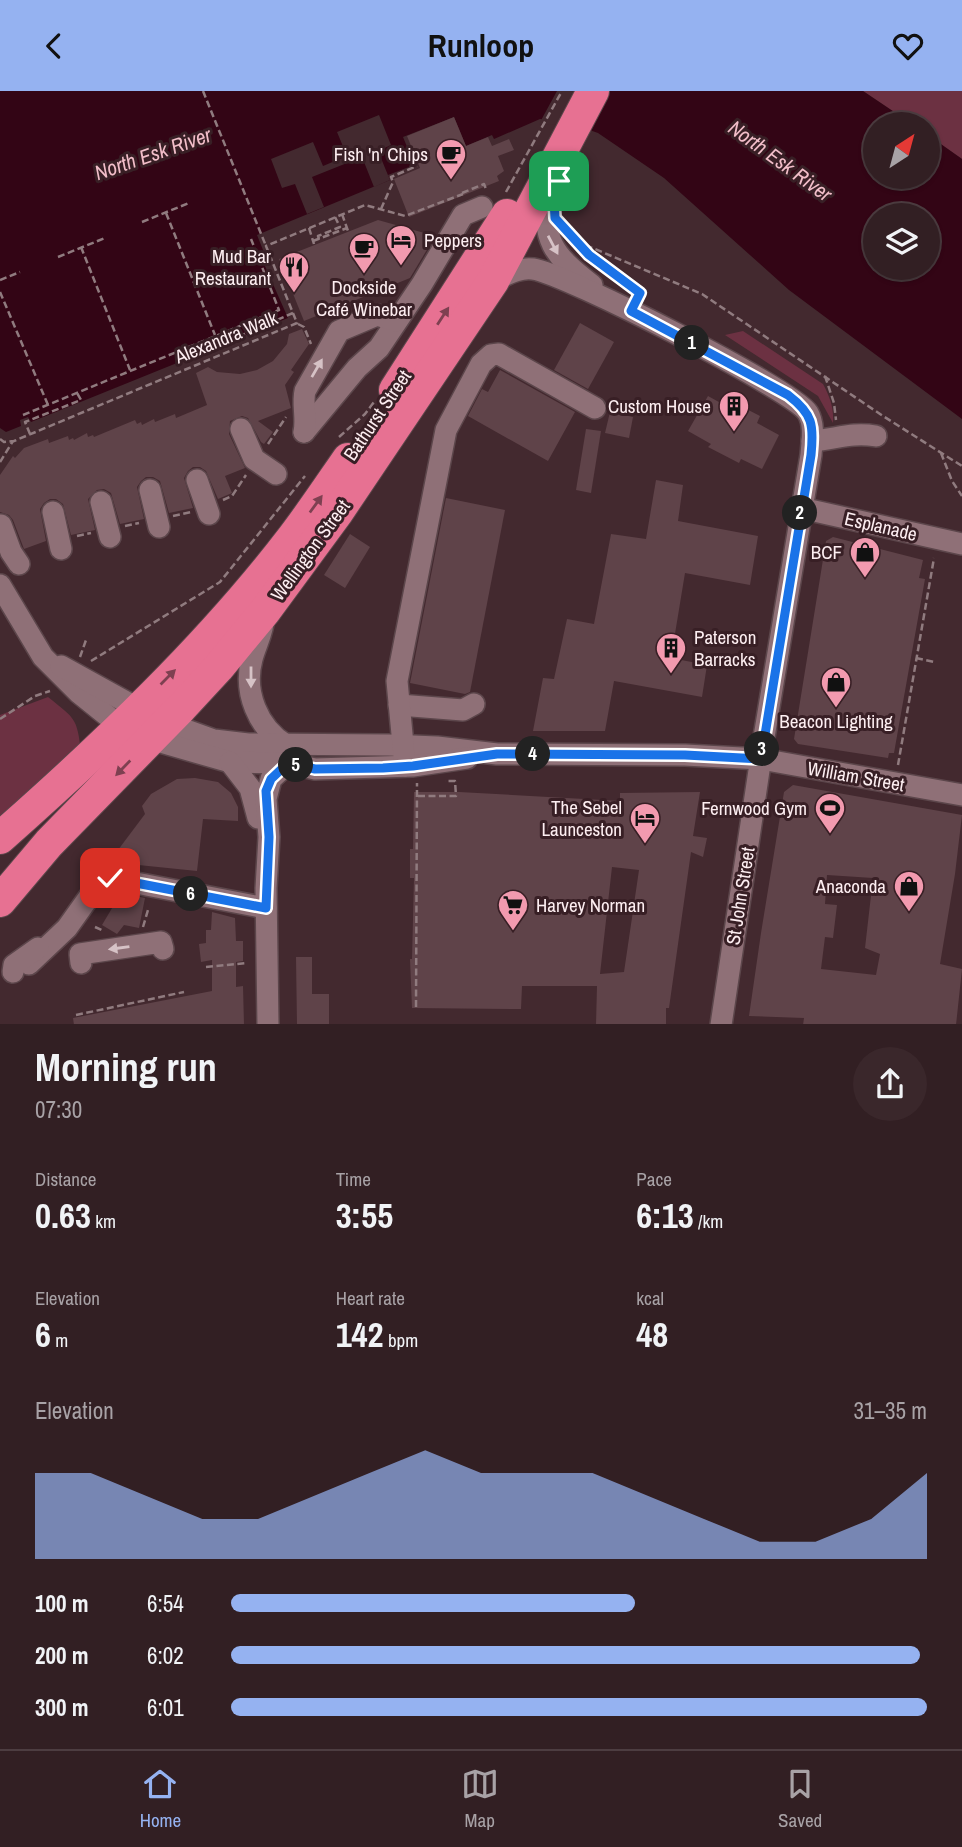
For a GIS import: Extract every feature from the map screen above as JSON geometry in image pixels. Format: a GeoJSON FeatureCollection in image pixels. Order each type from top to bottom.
{"type":"FeatureCollection","features":[{"type":"Feature","properties":{"kind":"highway"},"geometry":{"type":"LineString","coordinates":[[547,155],[574,91]]}},
{"type":"Feature","properties":{"kind":"highway"},"geometry":{"type":"LineString","coordinates":[[547,155],[593,91]]}},
{"type":"Feature","properties":{"kind":"highway","name":"Wellington Street"},"geometry":{"type":"LineString","coordinates":[[8,890],[218,667],[265,611],[337,513],[493,281],[547,155]]}},
{"type":"Feature","properties":{"kind":"highway","name":"Bathurst Street"},"geometry":{"type":"LineString","coordinates":[[0,838],[129,717],[242,599],[292,537],[388,401],[547,155]]}},
{"type":"Feature","properties":{"kind":"highway"},"geometry":{"type":"LineString","coordinates":[[129,717],[159,731]]}},
{"type":"Feature","properties":{"kind":"street"},"geometry":{"type":"LineString","coordinates":[[547,155],[545,221],[551,243],[563,261],[622,306]]}},
{"type":"Feature","properties":{"kind":"street"},"geometry":{"type":"LineString","coordinates":[[396,321],[377,315],[339,331],[303,398],[306,421],[304,432],[357,368],[379,348],[422,284],[463,215],[478,209]]}},
{"type":"Feature","properties":{"kind":"street","name":"St John Street"},"geometry":{"type":"LineString","coordinates":[[493,281],[522,269],[546,272],[622,306],[788,395],[809,415],[812,441],[721,1024]]}},
{"type":"Feature","properties":{"kind":"street"},"geometry":{"type":"LineString","coordinates":[[455,338],[491,355],[499,354],[595,408]]}},
{"type":"Feature","properties":{"kind":"street"},"geometry":{"type":"LineString","coordinates":[[404,756],[397,681],[446,430],[481,364],[491,355]]}},
{"type":"Feature","properties":{"kind":"street"},"geometry":{"type":"LineString","coordinates":[[241,429],[254,459],[276,474]]}},
{"type":"Feature","properties":{"kind":"street"},"geometry":{"type":"LineString","coordinates":[[812,441],[835,440],[856,433],[876,436]]}},
{"type":"Feature","properties":{"kind":"street"},"geometry":{"type":"LineString","coordinates":[[197,480],[209,514]]}},
{"type":"Feature","properties":{"kind":"street"},"geometry":{"type":"LineString","coordinates":[[150,490],[159,527]]}},
{"type":"Feature","properties":{"kind":"street"},"geometry":{"type":"LineString","coordinates":[[101,502],[110,537]]}},
{"type":"Feature","properties":{"kind":"street","name":"Esplanade"},"geometry":{"type":"LineString","coordinates":[[801,508],[962,544]]}},
{"type":"Feature","properties":{"kind":"street"},"geometry":{"type":"LineString","coordinates":[[52,512],[61,549]]}},
{"type":"Feature","properties":{"kind":"street"},"geometry":{"type":"LineString","coordinates":[[1,525],[10,552],[19,564]]}},
{"type":"Feature","properties":{"kind":"street"},"geometry":{"type":"LineString","coordinates":[[0,585],[43,657],[129,717]]}},
{"type":"Feature","properties":{"kind":"street"},"geometry":{"type":"LineString","coordinates":[[265,611],[263,632],[251,661],[252,697],[261,723],[287,754],[266,791],[269,837],[266,908],[268,1024]]}},
{"type":"Feature","properties":{"kind":"street"},"geometry":{"type":"LineString","coordinates":[[399,705],[463,710],[474,704]]}},
{"type":"Feature","properties":{"kind":"street","name":"William Street"},"geometry":{"type":"LineString","coordinates":[[159,731],[248,744],[287,754],[315,769],[404,756],[685,755],[761,759],[962,795]]}},
{"type":"Feature","properties":{"kind":"street","name":"William Street"},"geometry":{"type":"LineString","coordinates":[[159,731],[229,762],[287,754]]}},
{"type":"Feature","properties":{"kind":"street"},"geometry":{"type":"LineString","coordinates":[[229,762],[246,781],[254,800],[267,864]]}},
{"type":"Feature","properties":{"kind":"street"},"geometry":{"type":"LineString","coordinates":[[23,966],[66,928],[99,883],[110,878],[266,908]]}},
{"type":"Feature","properties":{"kind":"street"},"geometry":{"type":"LineString","coordinates":[[81,963],[80,954],[161,942],[163,949]]}},
{"type":"Feature","properties":{"kind":"path","name":"Alexandra Walk"},"geometry":{"type":"LineString","coordinates":[[0,439],[4,442],[30,434],[299,325],[204,91]]}},
{"type":"Feature","properties":{"kind":"path"},"geometry":{"type":"LineString","coordinates":[[547,155],[562,91]]}},
{"type":"Feature","properties":{"kind":"path"},"geometry":{"type":"LineString","coordinates":[[381,209],[393,182],[391,177],[417,166]]}},
{"type":"Feature","properties":{"kind":"path"},"geometry":{"type":"LineString","coordinates":[[266,246],[365,205],[405,216],[463,193],[467,205],[478,209]]}},
{"type":"Feature","properties":{"kind":"path"},"geometry":{"type":"LineString","coordinates":[[142,222],[189,203]]}},
{"type":"Feature","properties":{"kind":"path"},"geometry":{"type":"LineString","coordinates":[[166,213],[215,335]]}},
{"type":"Feature","properties":{"kind":"path"},"geometry":{"type":"LineString","coordinates":[[309,228],[314,243],[347,229],[342,214]]}},
{"type":"Feature","properties":{"kind":"path"},"geometry":{"type":"LineString","coordinates":[[319,239],[318,236],[340,227],[335,217]]}},
{"type":"Feature","properties":{"kind":"path"},"geometry":{"type":"LineString","coordinates":[[563,229],[589,255],[640,293],[622,306]]}},
{"type":"Feature","properties":{"kind":"path"},"geometry":{"type":"LineString","coordinates":[[569,235],[583,244],[702,294],[962,466]]}},
{"type":"Feature","properties":{"kind":"path"},"geometry":{"type":"LineString","coordinates":[[58,257],[104,238]]}},
{"type":"Feature","properties":{"kind":"path"},"geometry":{"type":"LineString","coordinates":[[23,415],[279,310],[251,239]]}},
{"type":"Feature","properties":{"kind":"path"},"geometry":{"type":"LineString","coordinates":[[81,247],[130,370]]}},
{"type":"Feature","properties":{"kind":"path"},"geometry":{"type":"LineString","coordinates":[[0,280],[20,272]]}},
{"type":"Feature","properties":{"kind":"path"},"geometry":{"type":"LineString","coordinates":[[0,292],[48,405]]}},
{"type":"Feature","properties":{"kind":"path"},"geometry":{"type":"LineString","coordinates":[[225,332],[228,341],[293,313]]}},
{"type":"Feature","properties":{"kind":"path"},"geometry":{"type":"LineString","coordinates":[[825,376],[834,403],[835,423]]}},
{"type":"Feature","properties":{"kind":"path"},"geometry":{"type":"LineString","coordinates":[[30,434],[25,422],[81,400],[77,393]]}},
{"type":"Feature","properties":{"kind":"path"},"geometry":{"type":"LineString","coordinates":[[0,461],[14,440]]}},
{"type":"Feature","properties":{"kind":"path"},"geometry":{"type":"LineString","coordinates":[[941,453],[952,481],[962,496]]}},
{"type":"Feature","properties":{"kind":"path"},"geometry":{"type":"LineString","coordinates":[[898,765],[934,558]]}},
{"type":"Feature","properties":{"kind":"path"},"geometry":{"type":"LineString","coordinates":[[81,667],[79,655],[86,640]]}},
{"type":"Feature","properties":{"kind":"path"},"geometry":{"type":"LineString","coordinates":[[916,658],[934,662]]}},
{"type":"Feature","properties":{"kind":"path"},"geometry":{"type":"LineString","coordinates":[[0,719],[35,696],[55,687]]}},
{"type":"Feature","properties":{"kind":"path"},"geometry":{"type":"LineString","coordinates":[[417,796],[456,796],[455,781],[443,781]]}},
{"type":"Feature","properties":{"kind":"path"},"geometry":{"type":"LineString","coordinates":[[416,1007],[417,787]]}},
{"type":"Feature","properties":{"kind":"path"},"geometry":{"type":"LineString","coordinates":[[206,967],[247,963]]}},
{"type":"Feature","properties":{"kind":"path"},"geometry":{"type":"LineString","coordinates":[[76,1015],[184,992]]}},
{"type":"Feature","properties":{"kind":"shaded area"},"geometry":{"type":"Polygon","coordinates":[[[863,91],[962,91],[962,159],[940,143],[940,112],[894,112],[863,91]]]}},
{"type":"Feature","properties":{"kind":"shaded area"},"geometry":{"type":"Polygon","coordinates":[[[743,331],[823,384],[831,403],[833,423],[818,396],[725,335],[743,331]]]}},
{"type":"Feature","properties":{"kind":"shaded area"},"geometry":{"type":"Polygon","coordinates":[[[48,697],[64,710],[76,725],[81,752],[0,821],[0,715],[48,697]]]}},
{"type":"Feature","properties":{"kind":"water","name":"North Esk River"},"geometry":{"type":"Polygon","coordinates":[[[0,91],[863,91],[894,112],[863,112],[863,189],[940,189],[940,143],[962,159],[962,419],[789,290],[664,178],[598,133],[564,121],[540,119],[494,139],[492,135],[466,146],[454,117],[403,137],[412,159],[409,167],[388,175],[390,180],[257,235],[267,260],[265,266],[288,318],[31,422],[28,417],[20,420],[21,426],[6,432],[0,428],[0,91]]]}},
{"type":"Feature","properties":{"kind":"pier"},"geometry":{"type":"Polygon","coordinates":[[[557,91],[609,91],[586,133],[563,125],[539,124],[557,91]]]}},
{"type":"Feature","properties":{"kind":"pier"},"geometry":{"type":"Polygon","coordinates":[[[379,115],[391,145],[378,151],[390,180],[374,187],[362,157],[312,177],[324,207],[307,214],[295,184],[282,188],[271,159],[313,142],[323,166],[347,156],[337,132],[379,115]]]}},
{"type":"Feature","properties":{"kind":"building"},"geometry":{"type":"Polygon","coordinates":[[[454,117],[466,146],[488,137],[492,146],[509,139],[514,150],[498,156],[504,171],[497,176],[499,181],[409,217],[394,179],[420,168],[407,136],[454,117]]]}},
{"type":"Feature","properties":{"kind":"building"},"geometry":{"type":"Polygon","coordinates":[[[378,220],[428,234],[431,243],[410,278],[304,321],[279,259],[378,220]]]}},
{"type":"Feature","properties":{"kind":"building"},"geometry":{"type":"Polygon","coordinates":[[[580,323],[614,342],[588,389],[554,370],[580,323]]]}},
{"type":"Feature","properties":{"kind":"building"},"geometry":{"type":"Polygon","coordinates":[[[302,329],[309,344],[291,370],[294,372],[285,385],[291,408],[258,421],[273,432],[264,444],[248,418],[242,416],[230,421],[229,434],[245,468],[225,476],[232,493],[218,499],[206,471],[193,467],[184,478],[193,508],[169,513],[160,481],[146,477],[137,487],[144,519],[120,524],[111,493],[104,489],[97,490],[88,499],[95,530],[71,535],[63,504],[56,499],[50,499],[40,509],[46,541],[24,549],[13,520],[9,515],[0,512],[0,475],[13,456],[15,458],[24,448],[48,439],[49,443],[68,436],[69,440],[74,440],[87,433],[88,437],[94,437],[135,420],[142,425],[175,414],[176,418],[207,405],[196,373],[208,367],[217,372],[240,374],[257,370],[273,361],[287,344],[289,334],[302,329]]]}},
{"type":"Feature","properties":{"kind":"building"},"geometry":{"type":"Polygon","coordinates":[[[500,370],[575,412],[548,461],[468,416],[482,389],[488,392],[500,370]]]}},
{"type":"Feature","properties":{"kind":"building","name":"Custom House"},"geometry":{"type":"Polygon","coordinates":[[[708,396],[728,407],[731,401],[760,416],[757,423],[779,435],[762,469],[741,459],[739,463],[708,447],[711,444],[688,431],[708,396]]]}},
{"type":"Feature","properties":{"kind":"building"},"geometry":{"type":"Polygon","coordinates":[[[610,412],[633,417],[629,438],[605,433],[610,412]]]}},
{"type":"Feature","properties":{"kind":"building"},"geometry":{"type":"Polygon","coordinates":[[[586,429],[601,431],[591,493],[576,490],[586,429]]]}},
{"type":"Feature","properties":{"kind":"building"},"geometry":{"type":"Polygon","coordinates":[[[656,480],[683,485],[678,521],[758,536],[750,585],[685,573],[671,658],[707,665],[702,697],[614,681],[605,731],[533,731],[543,678],[554,679],[567,619],[594,624],[611,534],[646,539],[656,480]]]}},
{"type":"Feature","properties":{"kind":"building"},"geometry":{"type":"Polygon","coordinates":[[[446,498],[505,510],[470,692],[465,694],[410,683],[446,498]]]}},
{"type":"Feature","properties":{"kind":"building"},"geometry":{"type":"Polygon","coordinates":[[[350,534],[370,547],[345,588],[324,575],[350,534]]]}},
{"type":"Feature","properties":{"kind":"building"},"geometry":{"type":"Polygon","coordinates":[[[833,537],[923,560],[919,578],[925,579],[894,753],[889,753],[888,758],[798,744],[794,739],[826,541],[833,537]]]}},
{"type":"Feature","properties":{"kind":"building"},"geometry":{"type":"Polygon","coordinates":[[[195,778],[218,782],[231,793],[238,807],[238,821],[203,819],[197,871],[109,862],[145,814],[142,806],[151,794],[177,779],[195,778]]]}},
{"type":"Feature","properties":{"kind":"building"},"geometry":{"type":"Polygon","coordinates":[[[793,785],[962,815],[940,964],[962,969],[956,1024],[803,1024],[804,1018],[749,1016],[784,792],[793,785]],[[827,875],[825,904],[837,905],[833,938],[825,937],[821,969],[876,975],[880,954],[865,948],[873,878],[827,875]]]}},
{"type":"Feature","properties":{"kind":"building","name":"Harvey Norman"},"geometry":{"type":"Polygon","coordinates":[[[414,792],[620,801],[620,793],[700,792],[693,836],[707,838],[703,857],[691,852],[669,1008],[666,1008],[666,1024],[596,1024],[597,986],[522,986],[521,1009],[412,1008],[410,959],[414,878],[410,878],[410,849],[413,849],[414,792]],[[612,867],[600,974],[624,972],[639,870],[612,867]]]}},
{"type":"Feature","properties":{"kind":"building"},"geometry":{"type":"Polygon","coordinates":[[[121,893],[145,898],[139,928],[124,925],[117,934],[102,925],[121,893]]]}},
{"type":"Feature","properties":{"kind":"building"},"geometry":{"type":"Polygon","coordinates":[[[212,912],[235,918],[236,941],[243,941],[243,961],[236,962],[236,987],[243,986],[244,1024],[74,1024],[73,1018],[212,991],[212,960],[201,962],[199,944],[206,943],[206,930],[211,930],[212,912]]]}},
{"type":"Feature","properties":{"kind":"building"},"geometry":{"type":"Polygon","coordinates":[[[296,957],[312,957],[312,994],[329,994],[329,1024],[297,1024],[296,957]]]}},
{"type":"Feature","properties":{"kind":"place","name":"Fish 'n' Chips"},"geometry":{"type":"Point","coordinates":[451,181]}},
{"type":"Feature","properties":{"kind":"place","name":"Peppers"},"geometry":{"type":"Point","coordinates":[401,267]}},
{"type":"Feature","properties":{"kind":"place","name":"Dockside Café Winebar"},"geometry":{"type":"Point","coordinates":[364,275]}},
{"type":"Feature","properties":{"kind":"place","name":"Mud Bar Restaurant"},"geometry":{"type":"Point","coordinates":[294,294]}},
{"type":"Feature","properties":{"kind":"place","name":"Custom House"},"geometry":{"type":"Point","coordinates":[734,433]}},
{"type":"Feature","properties":{"kind":"place","name":"BCF"},"geometry":{"type":"Point","coordinates":[865,579]}},
{"type":"Feature","properties":{"kind":"place","name":"Paterson Barracks"},"geometry":{"type":"Point","coordinates":[671,675]}},
{"type":"Feature","properties":{"kind":"place","name":"Beacon Lighting"},"geometry":{"type":"Point","coordinates":[836,709]}},
{"type":"Feature","properties":{"kind":"place","name":"Fernwood Gym"},"geometry":{"type":"Point","coordinates":[830,835]}},
{"type":"Feature","properties":{"kind":"place","name":"The Sebel Launceston"},"geometry":{"type":"Point","coordinates":[645,845]}},
{"type":"Feature","properties":{"kind":"place","name":"Anaconda"},"geometry":{"type":"Point","coordinates":[909,913]}},
{"type":"Feature","properties":{"kind":"place","name":"Harvey Norman"},"geometry":{"type":"Point","coordinates":[513,932]}},
{"type":"Feature","properties":{"kind":"route"},"geometry":{"type":"LineString","coordinates":[[110,878],[266,908],[269,837],[266,791],[271,779],[288,763],[315,769],[383,768],[497,754],[685,755],[761,759],[811,455],[812,428],[809,415],[788,395],[631,311],[640,293],[589,255],[555,218],[554,200],[559,181]]}}]}
